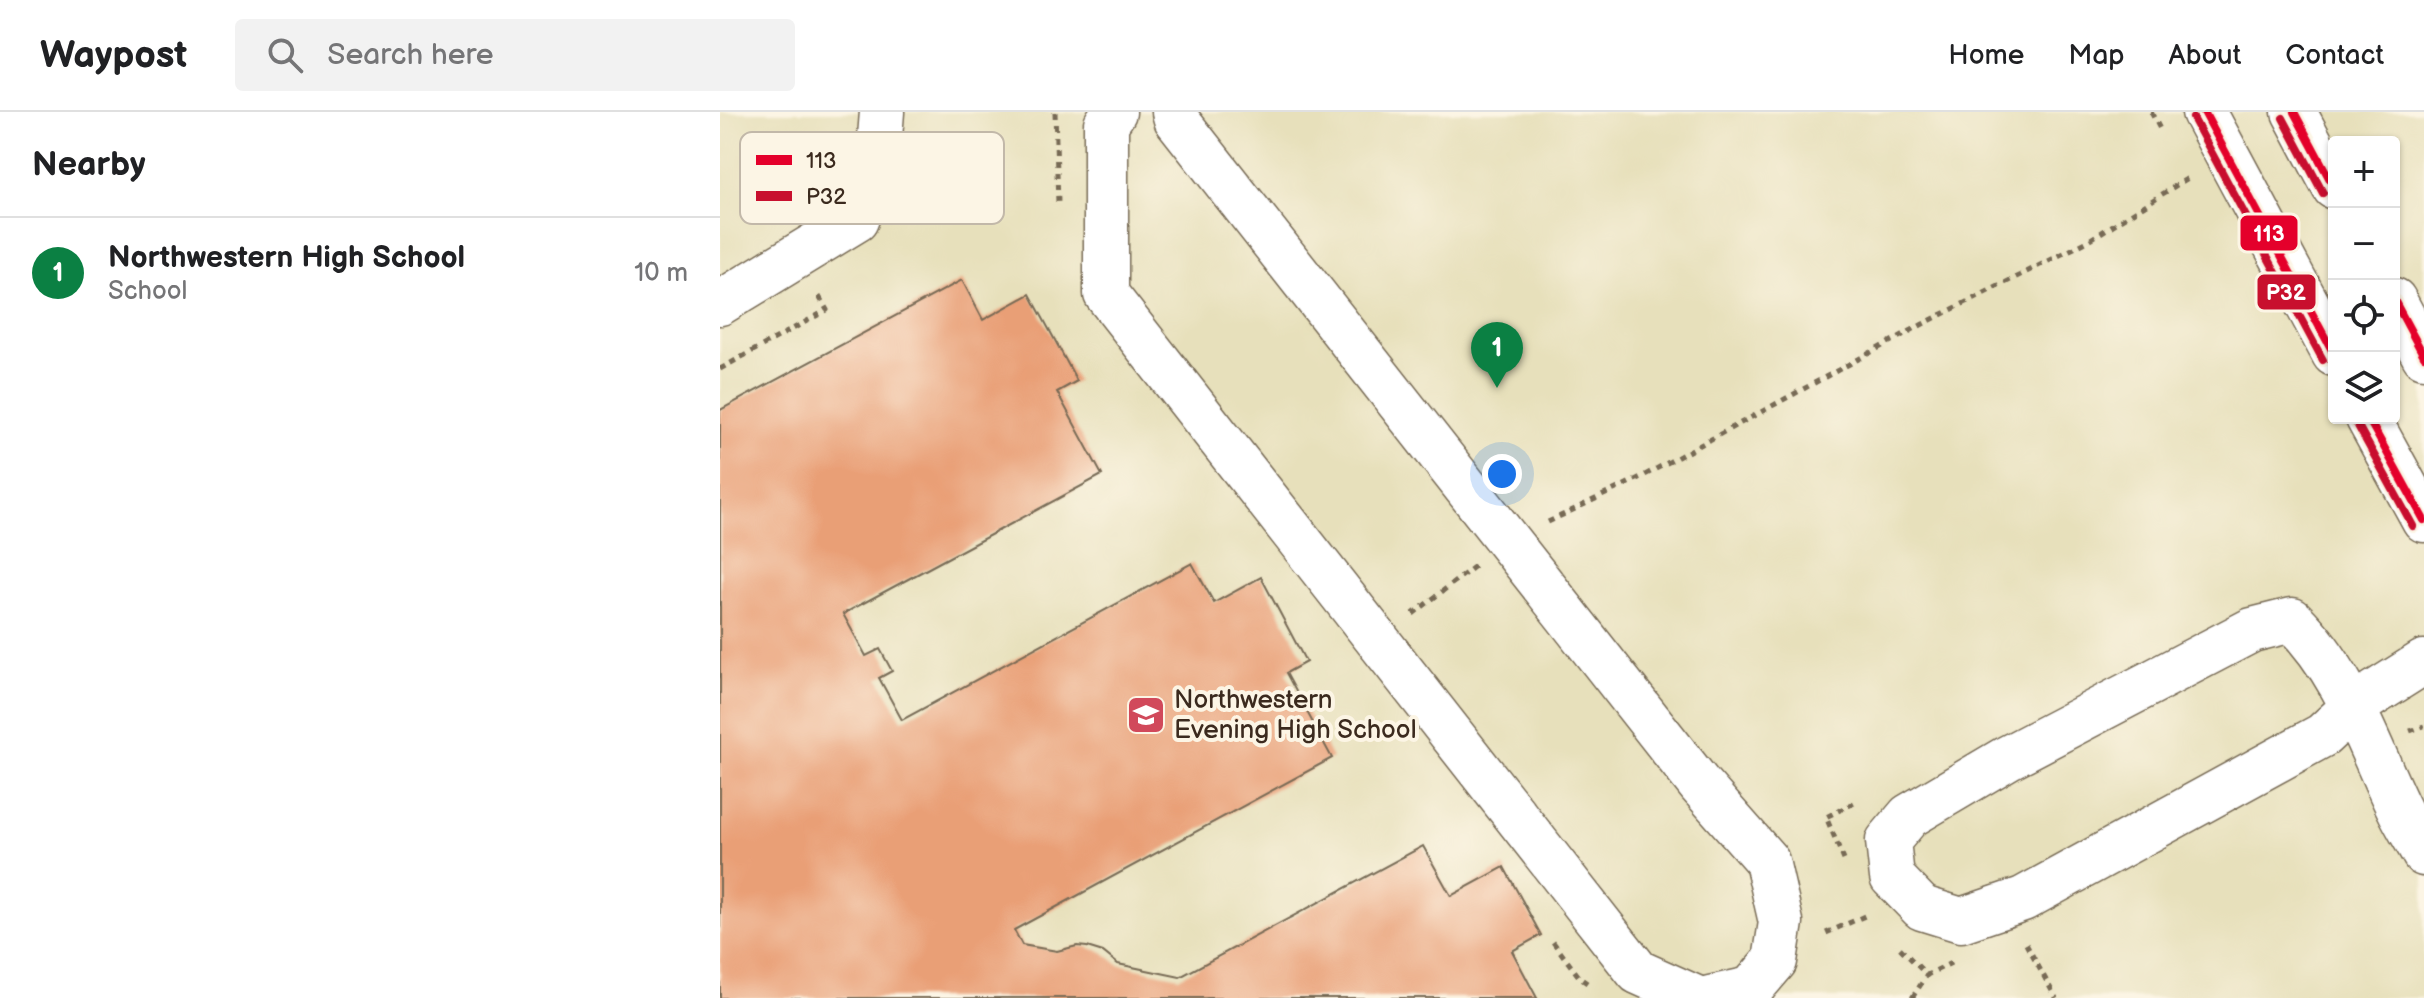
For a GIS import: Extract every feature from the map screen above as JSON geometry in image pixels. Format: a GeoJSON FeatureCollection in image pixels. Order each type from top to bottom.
{"type":"FeatureCollection","features":[{"type":"Feature","properties":{"kind":"main road"},"geometry":{"type":"LineString","coordinates":[[880,132],[882,112]]}},
{"type":"Feature","properties":{"kind":"main road"},"geometry":{"type":"LineString","coordinates":[[1114,112],[1106,124],[1106,294],[1638,972],[1696,998]]}},
{"type":"Feature","properties":{"kind":"main road"},"geometry":{"type":"LineString","coordinates":[[1174,112],[1176,119],[1700,785],[1767,861],[1781,922],[1775,961],[1751,989],[1710,998]]}},
{"type":"Feature","properties":{"kind":"main road"},"geometry":{"type":"LineString","coordinates":[[2204,112],[2333,352]]}},
{"type":"Feature","properties":{"kind":"main road"},"geometry":{"type":"LineString","coordinates":[[2294,112],[2328,176]]}},
{"type":"Feature","properties":{"kind":"main road"},"geometry":{"type":"LineString","coordinates":[[720,303],[850,224]]}},
{"type":"Feature","properties":{"kind":"main road"},"geometry":{"type":"LineString","coordinates":[[2400,311],[2424,356]]}},
{"type":"Feature","properties":{"kind":"main road"},"geometry":{"type":"LineString","coordinates":[[2371,424],[2424,520]]}},
{"type":"Feature","properties":{"kind":"main road"},"geometry":{"type":"LineString","coordinates":[[2424,662],[2354,706],[2323,735],[2023,899],[1961,920],[1922,908],[1892,877],[1888,841],[1909,816],[2007,758],[2252,630],[2292,620],[2313,641],[2354,706],[2398,806],[2424,854]]}},
{"type":"Feature","properties":{"kind":"path"},"geometry":{"type":"LineString","coordinates":[[1378,640],[1508,540],[1643,476],[1923,324],[2086,242],[2188,178]]}},
{"type":"Feature","properties":{"kind":"path"},"geometry":{"type":"LineString","coordinates":[[720,369],[827,310],[796,257]]}},
{"type":"Feature","properties":{"kind":"path"},"geometry":{"type":"LineString","coordinates":[[2025,943],[2056,998]]}},
{"type":"Feature","properties":{"kind":"path"},"geometry":{"type":"LineString","coordinates":[[1912,998],[1927,975]]}},
{"type":"Feature","properties":{"kind":"building"},"geometry":{"type":"Polygon","coordinates":[[[962,280],[983,320],[1030,294],[1077,381],[1057,392],[1102,475],[843,614],[866,656],[880,649],[892,671],[879,678],[902,720],[1192,563],[1214,603],[1261,577],[1306,662],[1286,673],[1332,758],[1014,930],[1022,945],[1057,951],[1087,947],[1103,952],[1118,964],[1180,977],[1423,846],[1451,896],[1504,867],[1541,935],[1512,951],[1537,998],[720,998],[720,410],[962,280]]]}},
{"type":"Feature","properties":{"kind":"transit line","name":"113"},"geometry":{"type":"LineString","coordinates":[[2204,112],[2333,352]]}},
{"type":"Feature","properties":{"kind":"transit line","name":"113"},"geometry":{"type":"LineString","coordinates":[[2294,112],[2328,176]]}},
{"type":"Feature","properties":{"kind":"transit line","name":"P32"},"geometry":{"type":"LineString","coordinates":[[2193,118],[2323,360]]}},
{"type":"Feature","properties":{"kind":"transit line","name":"P32"},"geometry":{"type":"LineString","coordinates":[[2283,118],[2323,193]]}},
{"type":"Feature","properties":{"kind":"transit line","name":"113"},"geometry":{"type":"LineString","coordinates":[[2400,311],[2424,356]]}},
{"type":"Feature","properties":{"kind":"transit line","name":"P32"},"geometry":{"type":"LineString","coordinates":[[2357,424],[2413,526]]}},
{"type":"Feature","properties":{"kind":"transit line","name":"113"},"geometry":{"type":"LineString","coordinates":[[2371,424],[2424,520]]}},
{"type":"Feature","properties":{"kind":"place","name":"Northwestern High School"},"geometry":{"type":"Point","coordinates":[1497,388]}},
{"type":"Feature","properties":{"kind":"place","name":"Northwestern Evening High School"},"geometry":{"type":"Point","coordinates":[1146,715]}}]}
